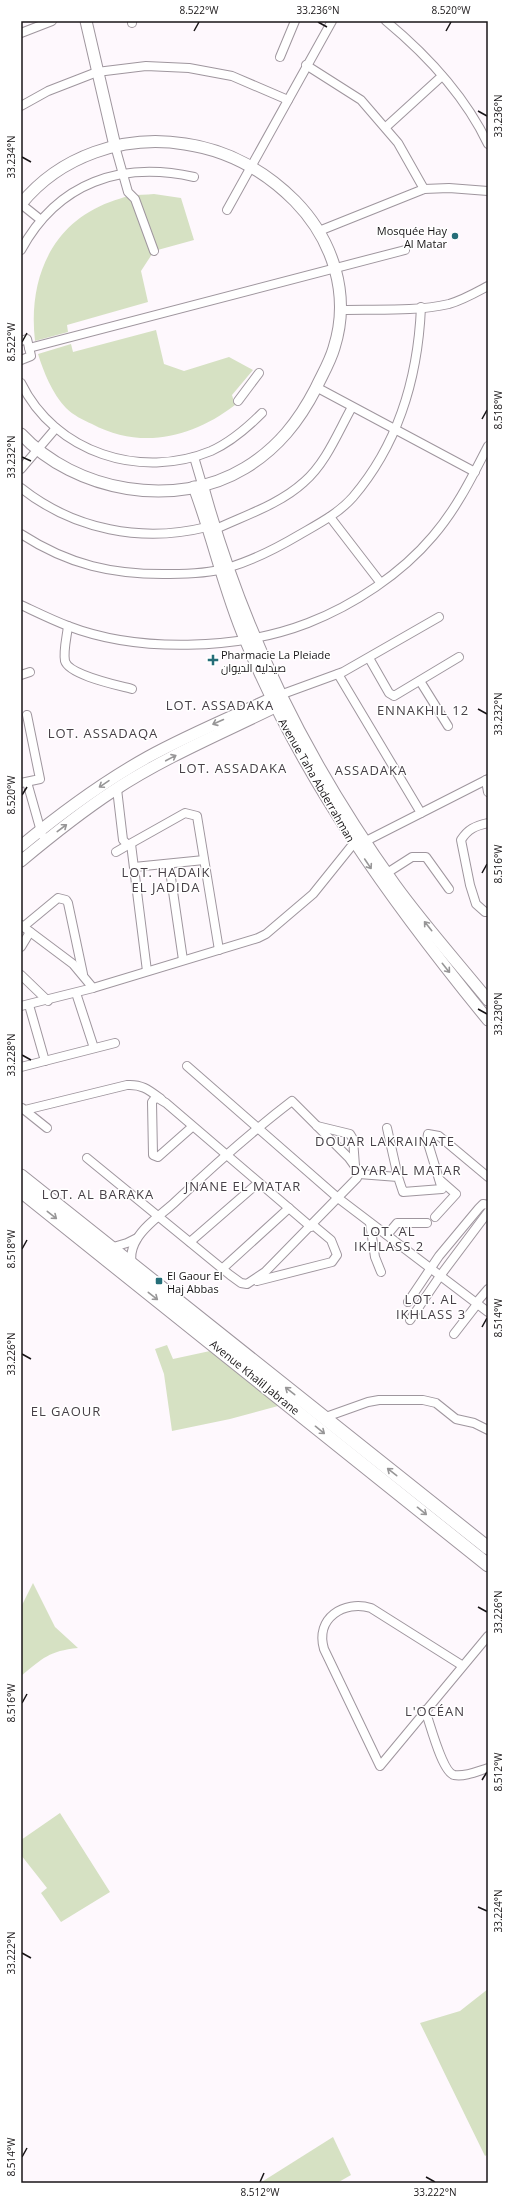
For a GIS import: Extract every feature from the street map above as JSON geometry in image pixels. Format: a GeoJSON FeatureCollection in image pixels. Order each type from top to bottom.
{"type":"FeatureCollection","features":[{"type":"Feature","properties":{"kind":"main road","name":"Avenue Khalil Jabrane"},"geometry":{"type":"LineString","coordinates":[[21,1176],[315,1416],[488,1565]]}},
{"type":"Feature","properties":{"kind":"main road","name":"Avenue Khalil Jabrane"},"geometry":{"type":"LineString","coordinates":[[21,1191],[488,1548]]}},
{"type":"Feature","properties":{"kind":"street"},"geometry":{"type":"LineString","coordinates":[[21,33],[52,21]]}},
{"type":"Feature","properties":{"kind":"street"},"geometry":{"type":"LineString","coordinates":[[86,21],[122,174],[128,192],[135,199],[154,251]]}},
{"type":"Feature","properties":{"kind":"street"},"geometry":{"type":"LineString","coordinates":[[280,57],[295,21]]}},
{"type":"Feature","properties":{"kind":"street"},"geometry":{"type":"LineString","coordinates":[[227,210],[252,167],[306,65],[332,21]]}},
{"type":"Feature","properties":{"kind":"street"},"geometry":{"type":"LineString","coordinates":[[387,21],[404,36],[442,76],[479,126],[488,144]]}},
{"type":"Feature","properties":{"kind":"street"},"geometry":{"type":"LineString","coordinates":[[306,65],[361,100],[386,127],[413,167],[424,189]]}},
{"type":"Feature","properties":{"kind":"street"},"geometry":{"type":"LineString","coordinates":[[21,106],[48,91],[97,72],[146,66],[190,68],[232,76],[288,100]]}},
{"type":"Feature","properties":{"kind":"street"},"geometry":{"type":"LineString","coordinates":[[386,127],[442,76]]}},
{"type":"Feature","properties":{"kind":"street"},"geometry":{"type":"LineString","coordinates":[[21,434],[38,449],[69,470],[109,485],[152,490],[198,486],[243,469],[276,445],[300,416],[316,387],[334,348],[341,310],[336,268],[319,231],[307,214],[288,194],[252,167],[224,154],[184,144],[145,142],[115,146],[89,154],[63,167],[43,182],[21,204],[41,220]]}},
{"type":"Feature","properties":{"kind":"street"},"geometry":{"type":"LineString","coordinates":[[21,250],[41,220],[58,204],[76,191],[97,181],[122,174],[144,171],[169,172],[194,177]]}},
{"type":"Feature","properties":{"kind":"street"},"geometry":{"type":"LineString","coordinates":[[319,231],[424,189],[449,188],[488,191]]}},
{"type":"Feature","properties":{"kind":"street"},"geometry":{"type":"LineString","coordinates":[[29,348],[405,250]]}},
{"type":"Feature","properties":{"kind":"street"},"geometry":{"type":"LineString","coordinates":[[341,310],[421,307],[459,300],[488,286]]}},
{"type":"Feature","properties":{"kind":"street"},"geometry":{"type":"LineString","coordinates":[[21,534],[58,555],[87,566],[138,575],[182,574],[224,569],[283,544],[330,517],[351,499],[364,483],[396,430],[408,395],[415,366],[421,307]]}},
{"type":"Feature","properties":{"kind":"street"},"geometry":{"type":"LineString","coordinates":[[21,341],[27,339],[31,356],[21,360]]}},
{"type":"Feature","properties":{"kind":"street"},"geometry":{"type":"LineString","coordinates":[[238,401],[259,373]]}},
{"type":"Feature","properties":{"kind":"street"},"geometry":{"type":"LineString","coordinates":[[21,383],[38,410],[56,428],[74,441],[95,452],[118,459],[141,463],[165,463],[194,457],[212,450],[234,438],[262,413]]}},
{"type":"Feature","properties":{"kind":"street"},"geometry":{"type":"LineString","coordinates":[[316,387],[475,472]]}},
{"type":"Feature","properties":{"kind":"street"},"geometry":{"type":"LineString","coordinates":[[21,488],[46,506],[69,518],[105,529],[123,532],[157,533],[211,528],[287,495],[306,481],[320,464],[352,407]]}},
{"type":"Feature","properties":{"kind":"street"},"geometry":{"type":"LineString","coordinates":[[21,469],[56,428]]}},
{"type":"Feature","properties":{"kind":"street"},"geometry":{"type":"LineString","coordinates":[[21,605],[68,626],[104,637],[145,643],[184,646],[249,638],[308,623],[348,604],[380,582],[400,567],[433,537],[462,498],[488,446]]}},
{"type":"Feature","properties":{"kind":"street"},"geometry":{"type":"LineString","coordinates":[[194,457],[198,486]]}},
{"type":"Feature","properties":{"kind":"street","name":"Avenue Taha Abderrahman"},"geometry":{"type":"LineString","coordinates":[[198,486],[224,569],[249,638],[278,701],[343,827],[410,923],[488,1020]]}},
{"type":"Feature","properties":{"kind":"street"},"geometry":{"type":"LineString","coordinates":[[330,517],[380,582]]}},
{"type":"Feature","properties":{"kind":"street"},"geometry":{"type":"LineString","coordinates":[[21,861],[44,842],[117,789],[189,748],[278,701],[338,674],[369,658],[439,617]]}},
{"type":"Feature","properties":{"kind":"street"},"geometry":{"type":"LineString","coordinates":[[68,626],[65,659],[68,667],[78,673],[132,689]]}},
{"type":"Feature","properties":{"kind":"street"},"geometry":{"type":"LineString","coordinates":[[369,658],[391,695],[398,695],[459,657]]}},
{"type":"Feature","properties":{"kind":"street"},"geometry":{"type":"LineString","coordinates":[[21,675],[30,672]]}},
{"type":"Feature","properties":{"kind":"street"},"geometry":{"type":"LineString","coordinates":[[338,674],[421,813]]}},
{"type":"Feature","properties":{"kind":"street"},"geometry":{"type":"LineString","coordinates":[[420,681],[448,726]]}},
{"type":"Feature","properties":{"kind":"street"},"geometry":{"type":"LineString","coordinates":[[21,846],[80,800],[148,758],[208,727],[278,701]]}},
{"type":"Feature","properties":{"kind":"street","name":"Avenue Taha Abderrahman"},"geometry":{"type":"LineString","coordinates":[[278,701],[353,821],[387,872],[488,1000]]}},
{"type":"Feature","properties":{"kind":"street"},"geometry":{"type":"LineString","coordinates":[[27,715],[40,779],[24,783],[44,842]]}},
{"type":"Feature","properties":{"kind":"street"},"geometry":{"type":"LineString","coordinates":[[366,841],[487,780],[488,792]]}},
{"type":"Feature","properties":{"kind":"street"},"geometry":{"type":"LineString","coordinates":[[117,789],[123,840],[130,845],[134,867],[147,971]]}},
{"type":"Feature","properties":{"kind":"street"},"geometry":{"type":"LineString","coordinates":[[116,852],[189,813],[197,816],[219,950]]}},
{"type":"Feature","properties":{"kind":"street"},"geometry":{"type":"LineString","coordinates":[[343,827],[353,821]]}},
{"type":"Feature","properties":{"kind":"street"},"geometry":{"type":"LineString","coordinates":[[488,823],[475,826],[466,833],[461,840],[470,885],[476,904],[485,912],[488,912]]}},
{"type":"Feature","properties":{"kind":"street"},"geometry":{"type":"LineString","coordinates":[[45,1061],[25,1005],[48,1001],[183,960],[250,942],[266,934],[313,894],[354,843]]}},
{"type":"Feature","properties":{"kind":"street"},"geometry":{"type":"LineString","coordinates":[[387,872],[412,857],[426,857],[449,889]]}},
{"type":"Feature","properties":{"kind":"street"},"geometry":{"type":"LineString","coordinates":[[134,867],[204,860]]}},
{"type":"Feature","properties":{"kind":"street"},"geometry":{"type":"LineString","coordinates":[[169,864],[183,960]]}},
{"type":"Feature","properties":{"kind":"street"},"geometry":{"type":"LineString","coordinates":[[21,948],[25,928],[58,898],[66,900],[68,903],[83,974]]}},
{"type":"Feature","properties":{"kind":"street"},"geometry":{"type":"LineString","coordinates":[[25,928],[73,964],[83,974],[93,988]]}},
{"type":"Feature","properties":{"kind":"street"},"geometry":{"type":"LineString","coordinates":[[21,975],[48,1001]]}},
{"type":"Feature","properties":{"kind":"street"},"geometry":{"type":"LineString","coordinates":[[76,993],[94,1048]]}},
{"type":"Feature","properties":{"kind":"street"},"geometry":{"type":"LineString","coordinates":[[21,1067],[116,1043]]}},
{"type":"Feature","properties":{"kind":"street"},"geometry":{"type":"LineString","coordinates":[[188,1066],[338,1198],[488,1312]]}},
{"type":"Feature","properties":{"kind":"street"},"geometry":{"type":"LineString","coordinates":[[23,1109],[127,1085],[137,1085],[146,1088],[161,1099],[258,1183],[331,1240],[337,1255],[336,1259],[332,1262],[252,1282],[241,1283],[87,1158]]}},
{"type":"Feature","properties":{"kind":"street"},"geometry":{"type":"LineString","coordinates":[[161,1099],[154,1098],[152,1102],[152,1144],[154,1157],[158,1157],[164,1153],[192,1127]]}},
{"type":"Feature","properties":{"kind":"street"},"geometry":{"type":"LineString","coordinates":[[132,1266],[132,1251],[137,1238],[226,1155],[258,1127],[292,1102],[355,1166],[359,1174]]}},
{"type":"Feature","properties":{"kind":"street"},"geometry":{"type":"LineString","coordinates":[[23,1109],[46,1128]]}},
{"type":"Feature","properties":{"kind":"street"},"geometry":{"type":"LineString","coordinates":[[317,1126],[350,1134],[353,1139],[355,1166]]}},
{"type":"Feature","properties":{"kind":"street"},"geometry":{"type":"LineString","coordinates":[[387,1128],[403,1192],[442,1189],[427,1140],[428,1134],[439,1136],[488,1177]]}},
{"type":"Feature","properties":{"kind":"street"},"geometry":{"type":"LineString","coordinates":[[252,1282],[266,1272],[312,1226],[359,1174]]}},
{"type":"Feature","properties":{"kind":"street"},"geometry":{"type":"LineString","coordinates":[[359,1174],[398,1176]]}},
{"type":"Feature","properties":{"kind":"street"},"geometry":{"type":"LineString","coordinates":[[435,1217],[456,1194],[440,1180]]}},
{"type":"Feature","properties":{"kind":"street"},"geometry":{"type":"LineString","coordinates":[[190,1242],[258,1183]]}},
{"type":"Feature","properties":{"kind":"street"},"geometry":{"type":"LineString","coordinates":[[408,1302],[431,1269],[479,1208],[487,1202]]}},
{"type":"Feature","properties":{"kind":"street"},"geometry":{"type":"LineString","coordinates":[[222,1269],[289,1208]]}},
{"type":"Feature","properties":{"kind":"street"},"geometry":{"type":"LineString","coordinates":[[410,1320],[440,1276],[488,1212]]}},
{"type":"Feature","properties":{"kind":"street"},"geometry":{"type":"LineString","coordinates":[[370,1223],[371,1242],[381,1272]]}},
{"type":"Feature","properties":{"kind":"street"},"geometry":{"type":"LineString","coordinates":[[387,1235],[397,1223],[426,1223]]}},
{"type":"Feature","properties":{"kind":"street"},"geometry":{"type":"LineString","coordinates":[[110,1248],[137,1238]]}},
{"type":"Feature","properties":{"kind":"street"},"geometry":{"type":"LineString","coordinates":[[454,1334],[488,1288]]}},
{"type":"Feature","properties":{"kind":"street"},"geometry":{"type":"LineString","coordinates":[[315,1416],[379,1400],[422,1400],[436,1403],[456,1420],[474,1422],[488,1430]]}},
{"type":"Feature","properties":{"kind":"street"},"geometry":{"type":"LineString","coordinates":[[463,1666],[372,1608],[359,1605],[347,1607],[328,1619],[321,1638],[324,1649],[380,1766],[488,1636]]}},
{"type":"Feature","properties":{"kind":"street"},"geometry":{"type":"LineString","coordinates":[[425,1710],[442,1759],[449,1772],[453,1775],[464,1775],[488,1768]]}},
{"type":"Feature","properties":{"kind":"green space"},"geometry":{"type":"Polygon","coordinates":[[[154,194],[181,198],[194,240],[154,251],[141,271],[148,302],[67,325],[68,332],[35,341],[35,297],[40,276],[47,257],[58,240],[72,225],[89,212],[125,197],[154,194]]]}},
{"type":"Feature","properties":{"kind":"green space"},"geometry":{"type":"Polygon","coordinates":[[[156,330],[164,364],[184,371],[229,357],[253,370],[232,395],[235,405],[201,426],[184,432],[166,437],[129,437],[110,432],[82,419],[66,408],[49,382],[38,354],[71,344],[73,352],[156,330]]]}},
{"type":"Feature","properties":{"kind":"green space"},"geometry":{"type":"Polygon","coordinates":[[[167,1345],[173,1359],[210,1351],[278,1406],[230,1419],[172,1431],[164,1374],[155,1349],[167,1345]]]}},
{"type":"Feature","properties":{"kind":"green space"},"geometry":{"type":"Polygon","coordinates":[[[33,1583],[55,1627],[78,1648],[53,1653],[35,1664],[21,1676],[21,1607],[33,1583]]]}},
{"type":"Feature","properties":{"kind":"green space"},"geometry":{"type":"Polygon","coordinates":[[[60,1813],[110,1892],[61,1922],[41,1893],[47,1888],[21,1855],[21,1840],[60,1813]]]}},
{"type":"Feature","properties":{"kind":"green space"},"geometry":{"type":"Polygon","coordinates":[[[488,1989],[488,2154],[485,2156],[420,2023],[460,2011],[488,1989]]]}},
{"type":"Feature","properties":{"kind":"green space"},"geometry":{"type":"Polygon","coordinates":[[[333,2137],[351,2175],[337,2183],[260,2183],[333,2137]]]}},
{"type":"Feature","properties":{"kind":"place","name":"Mosquée Hay Al Matar"},"geometry":{"type":"Point","coordinates":[455,236]}},
{"type":"Feature","properties":{"kind":"place","name":"Pharmacie La Pleiade صيدلية الديوان"},"geometry":{"type":"Point","coordinates":[213,660]}},
{"type":"Feature","properties":{"kind":"place","name":"El Gaour El Haj Abbas"},"geometry":{"type":"Point","coordinates":[159,1281]}},
{"type":"Feature","properties":{"kind":"district","name":"LOT. ASSADAKA"},"geometry":{"type":"Point","coordinates":[220,705]}},
{"type":"Feature","properties":{"kind":"district","name":"ENNAKHIL 12"},"geometry":{"type":"Point","coordinates":[423,710]}},
{"type":"Feature","properties":{"kind":"district","name":"LOT. ASSADAQA"},"geometry":{"type":"Point","coordinates":[103,733]}},
{"type":"Feature","properties":{"kind":"district","name":"LOT. ASSADAKA"},"geometry":{"type":"Point","coordinates":[233,768]}},
{"type":"Feature","properties":{"kind":"district","name":"ASSADAKA"},"geometry":{"type":"Point","coordinates":[371,770]}},
{"type":"Feature","properties":{"kind":"district","name":"LOT. HADAIK EL JADIDA"},"geometry":{"type":"Point","coordinates":[166,880]}},
{"type":"Feature","properties":{"kind":"district","name":"DOUAR LAKRAINATE"},"geometry":{"type":"Point","coordinates":[385,1141]}},
{"type":"Feature","properties":{"kind":"district","name":"DYAR AL MATAR"},"geometry":{"type":"Point","coordinates":[406,1170]}},
{"type":"Feature","properties":{"kind":"district","name":"JNANE EL MATAR"},"geometry":{"type":"Point","coordinates":[243,1186]}},
{"type":"Feature","properties":{"kind":"district","name":"LOT. AL BARAKA"},"geometry":{"type":"Point","coordinates":[98,1194]}},
{"type":"Feature","properties":{"kind":"district","name":"LOT. AL IKHLASS 2"},"geometry":{"type":"Point","coordinates":[389,1238]}},
{"type":"Feature","properties":{"kind":"district","name":"LOT. AL IKHLASS 3"},"geometry":{"type":"Point","coordinates":[431,1306]}},
{"type":"Feature","properties":{"kind":"district","name":"EL GAOUR"},"geometry":{"type":"Point","coordinates":[66,1411]}},
{"type":"Feature","properties":{"kind":"district","name":"L'OCÉAN"},"geometry":{"type":"Point","coordinates":[435,1711]}}]}
